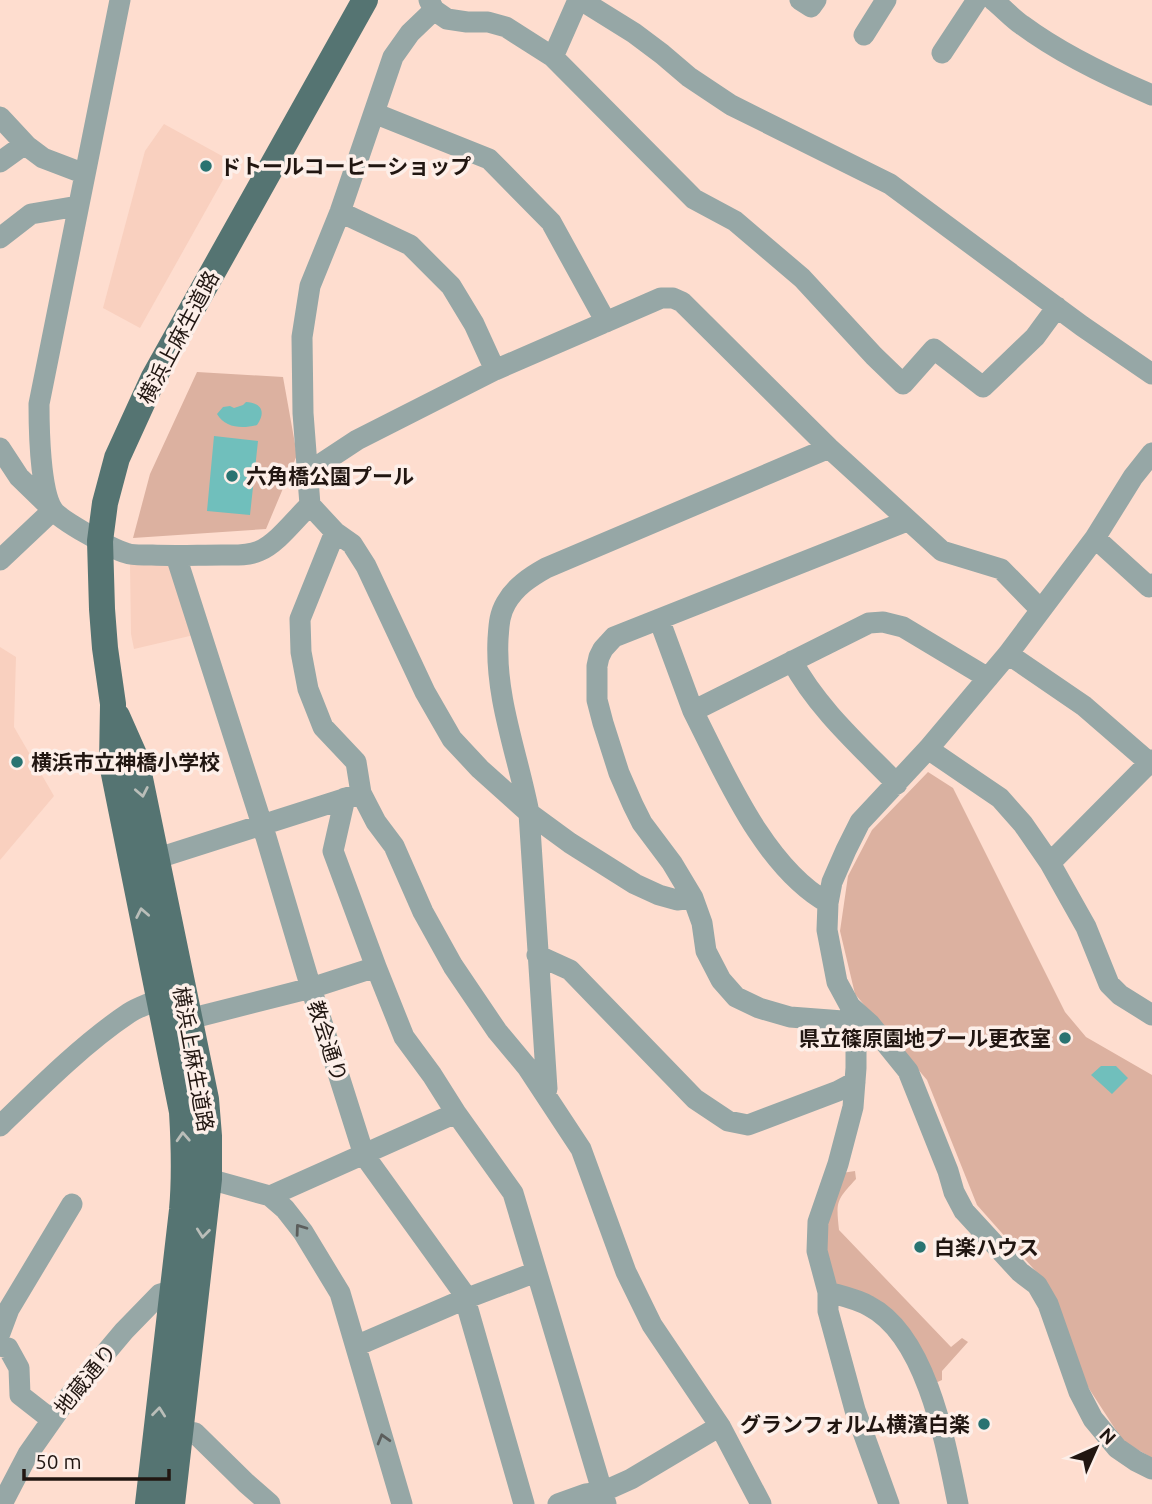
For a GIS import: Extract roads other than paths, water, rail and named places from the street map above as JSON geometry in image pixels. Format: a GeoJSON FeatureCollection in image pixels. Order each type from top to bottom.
{"type":"FeatureCollection","features":[{"type":"Feature","properties":{"kind":"main road","name":"横浜上麻生道路"},"geometry":{"type":"LineString","coordinates":[[172,1504],[181,1431],[185,1177],[181,1112],[112,764],[113,705],[102,609],[100,541],[105,503],[117,458],[154,377],[365,0]]}},
{"type":"Feature","properties":{"kind":"main road","name":"横浜上麻生道路"},"geometry":{"type":"LineString","coordinates":[[113,705],[136,758],[206,1099],[209,1136],[209,1180],[184,1295],[148,1504]]}},
{"type":"Feature","properties":{"kind":"street"},"geometry":{"type":"LineString","coordinates":[[53,510],[44,479],[39,404],[120,0]]}},
{"type":"Feature","properties":{"kind":"street"},"geometry":{"type":"LineString","coordinates":[[554,57],[580,0],[634,33],[689,77],[731,105],[890,184],[1057,307],[1151,369]]}},
{"type":"Feature","properties":{"kind":"street"},"geometry":{"type":"LineString","coordinates":[[800,0],[810,7],[816,0]]}},
{"type":"Feature","properties":{"kind":"street"},"geometry":{"type":"LineString","coordinates":[[864,34],[887,0]]}},
{"type":"Feature","properties":{"kind":"street"},"geometry":{"type":"LineString","coordinates":[[942,53],[977,0]]}},
{"type":"Feature","properties":{"kind":"street"},"geometry":{"type":"LineString","coordinates":[[993,0],[1020,24],[1054,47],[1152,95]]}},
{"type":"Feature","properties":{"kind":"street"},"geometry":{"type":"LineString","coordinates":[[693,898],[677,900],[635,884],[570,844],[529,813],[480,769],[452,739],[425,692],[366,566],[352,544],[335,532],[310,505],[303,413],[302,337],[310,286],[340,212],[393,57],[432,5],[447,19],[488,22],[506,27],[554,57],[694,199],[735,221],[802,278],[903,384],[934,349],[983,387],[1035,337],[1057,307]]}},
{"type":"Feature","properties":{"kind":"street"},"geometry":{"type":"LineString","coordinates":[[374,113],[489,159],[551,222],[606,322]]}},
{"type":"Feature","properties":{"kind":"street"},"geometry":{"type":"LineString","coordinates":[[0,117],[25,144],[43,158],[85,174]]}},
{"type":"Feature","properties":{"kind":"street"},"geometry":{"type":"LineString","coordinates":[[0,162],[25,144]]}},
{"type":"Feature","properties":{"kind":"street"},"geometry":{"type":"LineString","coordinates":[[0,238],[31,214],[78,206]]}},
{"type":"Feature","properties":{"kind":"street"},"geometry":{"type":"LineString","coordinates":[[340,212],[410,245],[451,286],[474,324],[495,370]]}},
{"type":"Feature","properties":{"kind":"street"},"geometry":{"type":"LineString","coordinates":[[307,472],[357,440],[495,370],[661,299],[673,298],[682,302],[829,448],[942,551],[1001,569],[1040,609]]}},
{"type":"Feature","properties":{"kind":"street"},"geometry":{"type":"LineString","coordinates":[[0,448],[19,477],[63,519],[127,554],[241,555],[259,551],[272,543],[310,505]]}},
{"type":"Feature","properties":{"kind":"street"},"geometry":{"type":"LineString","coordinates":[[544,1092],[547,1089],[529,813],[502,701],[498,652],[500,616],[506,601],[531,576],[546,568],[829,448]]}},
{"type":"Feature","properties":{"kind":"street"},"geometry":{"type":"LineString","coordinates":[[889,1504],[855,1410],[828,1311],[828,1292],[817,1251],[818,1222],[838,1164],[853,1107],[855,1082],[853,1014],[837,982],[827,930],[832,882],[860,822],[928,749],[1008,653],[1095,538],[1133,477],[1152,453]]}},
{"type":"Feature","properties":{"kind":"street"},"geometry":{"type":"LineString","coordinates":[[0,560],[53,510]]}},
{"type":"Feature","properties":{"kind":"street"},"geometry":{"type":"LineString","coordinates":[[907,521],[614,637],[599,657],[597,700],[619,773],[633,805],[642,823],[672,863],[693,898],[702,923],[706,951],[721,980],[736,997],[790,1017],[853,1014],[870,1024],[908,1071],[954,1192],[964,1211],[1020,1272],[1037,1285],[1048,1304],[1079,1392],[1093,1419],[1117,1448],[1152,1469]]}},
{"type":"Feature","properties":{"kind":"street"},"geometry":{"type":"LineString","coordinates":[[335,532],[300,619],[301,652],[308,689],[323,727],[356,762],[353,796],[333,851],[404,1037],[513,1193],[604,1498]]}},
{"type":"Feature","properties":{"kind":"street"},"geometry":{"type":"LineString","coordinates":[[1095,538],[1149,587],[1152,584]]}},
{"type":"Feature","properties":{"kind":"street","name":"教会通り"},"geometry":{"type":"LineString","coordinates":[[176,556],[364,1154],[465,1299],[524,1504]]}},
{"type":"Feature","properties":{"kind":"street"},"geometry":{"type":"LineString","coordinates":[[659,619],[693,711],[733,789],[765,843],[812,894],[828,903]]}},
{"type":"Feature","properties":{"kind":"street"},"geometry":{"type":"LineString","coordinates":[[693,711],[869,623],[883,622],[903,627],[988,678]]}},
{"type":"Feature","properties":{"kind":"street"},"geometry":{"type":"LineString","coordinates":[[1008,653],[1084,706],[1151,762],[1050,863]]}},
{"type":"Feature","properties":{"kind":"street"},"geometry":{"type":"LineString","coordinates":[[792,661],[804,683],[897,784]]}},
{"type":"Feature","properties":{"kind":"street"},"geometry":{"type":"LineString","coordinates":[[928,749],[1000,798],[1023,824],[1050,863],[1086,927],[1109,984],[1120,995],[1151,1013]]}},
{"type":"Feature","properties":{"kind":"street"},"geometry":{"type":"LineString","coordinates":[[155,859],[353,796]]}},
{"type":"Feature","properties":{"kind":"street"},"geometry":{"type":"LineString","coordinates":[[353,796],[394,846],[423,912],[453,966],[497,1031],[527,1067],[581,1149],[626,1272],[652,1325],[720,1426],[761,1504]]}},
{"type":"Feature","properties":{"kind":"street"},"geometry":{"type":"LineString","coordinates":[[537,955],[570,970],[695,1099],[728,1121],[748,1125],[855,1082]]}},
{"type":"Feature","properties":{"kind":"street"},"geometry":{"type":"LineString","coordinates":[[189,1019],[311,988],[376,967]]}},
{"type":"Feature","properties":{"kind":"street"},"geometry":{"type":"LineString","coordinates":[[0,1126],[47,1080],[102,1034],[131,1011],[159,999]]}},
{"type":"Feature","properties":{"kind":"street"},"geometry":{"type":"LineString","coordinates":[[270,1196],[456,1113]]}},
{"type":"Feature","properties":{"kind":"street"},"geometry":{"type":"LineString","coordinates":[[209,1180],[270,1196],[285,1209],[303,1232],[340,1293],[402,1504]]}},
{"type":"Feature","properties":{"kind":"street"},"geometry":{"type":"LineString","coordinates":[[0,1332],[5,1305],[72,1204]]}},
{"type":"Feature","properties":{"kind":"street"},"geometry":{"type":"LineString","coordinates":[[356,1346],[536,1272]]}},
{"type":"Feature","properties":{"kind":"street","name":"地蔵通り"},"geometry":{"type":"LineString","coordinates":[[2,1504],[28,1454],[66,1400],[124,1331],[155,1297],[167,1292],[184,1295]]}},
{"type":"Feature","properties":{"kind":"street"},"geometry":{"type":"LineString","coordinates":[[828,1292],[870,1306],[890,1321],[906,1340],[932,1401],[947,1450],[958,1504]]}},
{"type":"Feature","properties":{"kind":"street"},"geometry":{"type":"LineString","coordinates":[[0,1346],[8,1348],[19,1368],[20,1395],[52,1420]]}},
{"type":"Feature","properties":{"kind":"street"},"geometry":{"type":"LineString","coordinates":[[558,1504],[586,1494],[604,1498],[720,1426]]}},
{"type":"Feature","properties":{"kind":"street"},"geometry":{"type":"LineString","coordinates":[[181,1431],[195,1433],[270,1504]]}},
{"type":"Feature","properties":{"kind":"water"},"geometry":{"type":"Polygon","coordinates":[[[246,402],[256,404],[261,409],[257,425],[234,426],[220,419],[217,414],[223,407],[234,408],[246,402]]]}},
{"type":"Feature","properties":{"kind":"water","name":"六角橋公園プール"},"geometry":{"type":"Polygon","coordinates":[[[214,436],[258,441],[250,515],[207,511],[214,436]]]}},
{"type":"Feature","properties":{"kind":"water"},"geometry":{"type":"Polygon","coordinates":[[[1101,1066],[1116,1066],[1128,1078],[1112,1094],[1091,1075],[1101,1066]]]}},
{"type":"Feature","properties":{"kind":"place","name":"ドトールコーヒーショップ"},"geometry":{"type":"Point","coordinates":[206,166]}},
{"type":"Feature","properties":{"kind":"place","name":"六角橋公園プール"},"geometry":{"type":"Point","coordinates":[232,476]}},
{"type":"Feature","properties":{"kind":"place","name":"横浜市立神橋小学校"},"geometry":{"type":"Point","coordinates":[17,762]}},
{"type":"Feature","properties":{"kind":"place","name":"県立篠原園地プール更衣室"},"geometry":{"type":"Point","coordinates":[1065,1038]}},
{"type":"Feature","properties":{"kind":"place","name":"白楽ハウス"},"geometry":{"type":"Point","coordinates":[920,1247]}},
{"type":"Feature","properties":{"kind":"place","name":"グランフォルム横濱白楽"},"geometry":{"type":"Point","coordinates":[984,1424]}}]}
